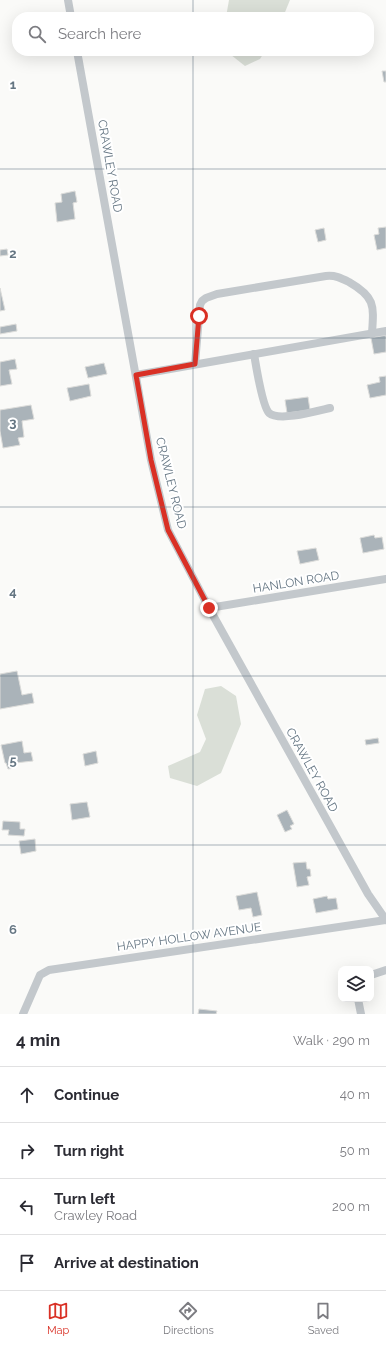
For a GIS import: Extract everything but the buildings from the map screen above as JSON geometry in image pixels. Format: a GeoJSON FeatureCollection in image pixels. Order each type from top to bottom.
{"type":"FeatureCollection","features":[{"type":"Feature","properties":{"kind":"street"},"geometry":{"type":"LineString","coordinates":[[68,0],[70,12]]}},
{"type":"Feature","properties":{"kind":"street","name":"CRAWLEY ROAD"},"geometry":{"type":"LineString","coordinates":[[78,56],[151,460],[168,530],[209,608],[368,894],[386,920]]}},
{"type":"Feature","properties":{"kind":"street"},"geometry":{"type":"LineString","coordinates":[[195,364],[200,305],[206,298],[218,294],[333,275],[358,287],[370,298],[374,318],[372,334]]}},
{"type":"Feature","properties":{"kind":"street"},"geometry":{"type":"LineString","coordinates":[[136,375],[386,331]]}},
{"type":"Feature","properties":{"kind":"street"},"geometry":{"type":"LineString","coordinates":[[254,354],[264,401],[270,414],[285,416],[330,408]]}},
{"type":"Feature","properties":{"kind":"street","name":"HANLON ROAD"},"geometry":{"type":"LineString","coordinates":[[209,608],[386,580]]}},
{"type":"Feature","properties":{"kind":"street","name":"HAPPY HOLLOW AVENUE"},"geometry":{"type":"LineString","coordinates":[[23,1014],[40,975],[49,970],[386,920]]}},
{"type":"Feature","properties":{"kind":"street"},"geometry":{"type":"LineString","coordinates":[[374,975],[386,970]]}},
{"type":"Feature","properties":{"kind":"street"},"geometry":{"type":"LineString","coordinates":[[359,1002],[361,1014]]}},
{"type":"Feature","properties":{"kind":"shaded area"},"geometry":{"type":"Polygon","coordinates":[[[229,0],[290,0],[285,12],[227,12],[229,0]]]}},
{"type":"Feature","properties":{"kind":"shaded area"},"geometry":{"type":"Polygon","coordinates":[[[232,56],[262,56],[260,59],[245,66],[232,56]]]}},
{"type":"Feature","properties":{"kind":"shaded area"},"geometry":{"type":"Polygon","coordinates":[[[221,686],[236,696],[241,724],[221,773],[197,786],[170,778],[168,766],[200,752],[206,739],[197,715],[205,689],[221,686]]]}},
{"type":"Feature","properties":{"kind":"route"},"geometry":{"type":"LineString","coordinates":[[199,316],[195,364],[136,375],[151,460],[168,530],[209,608]]}}]}
